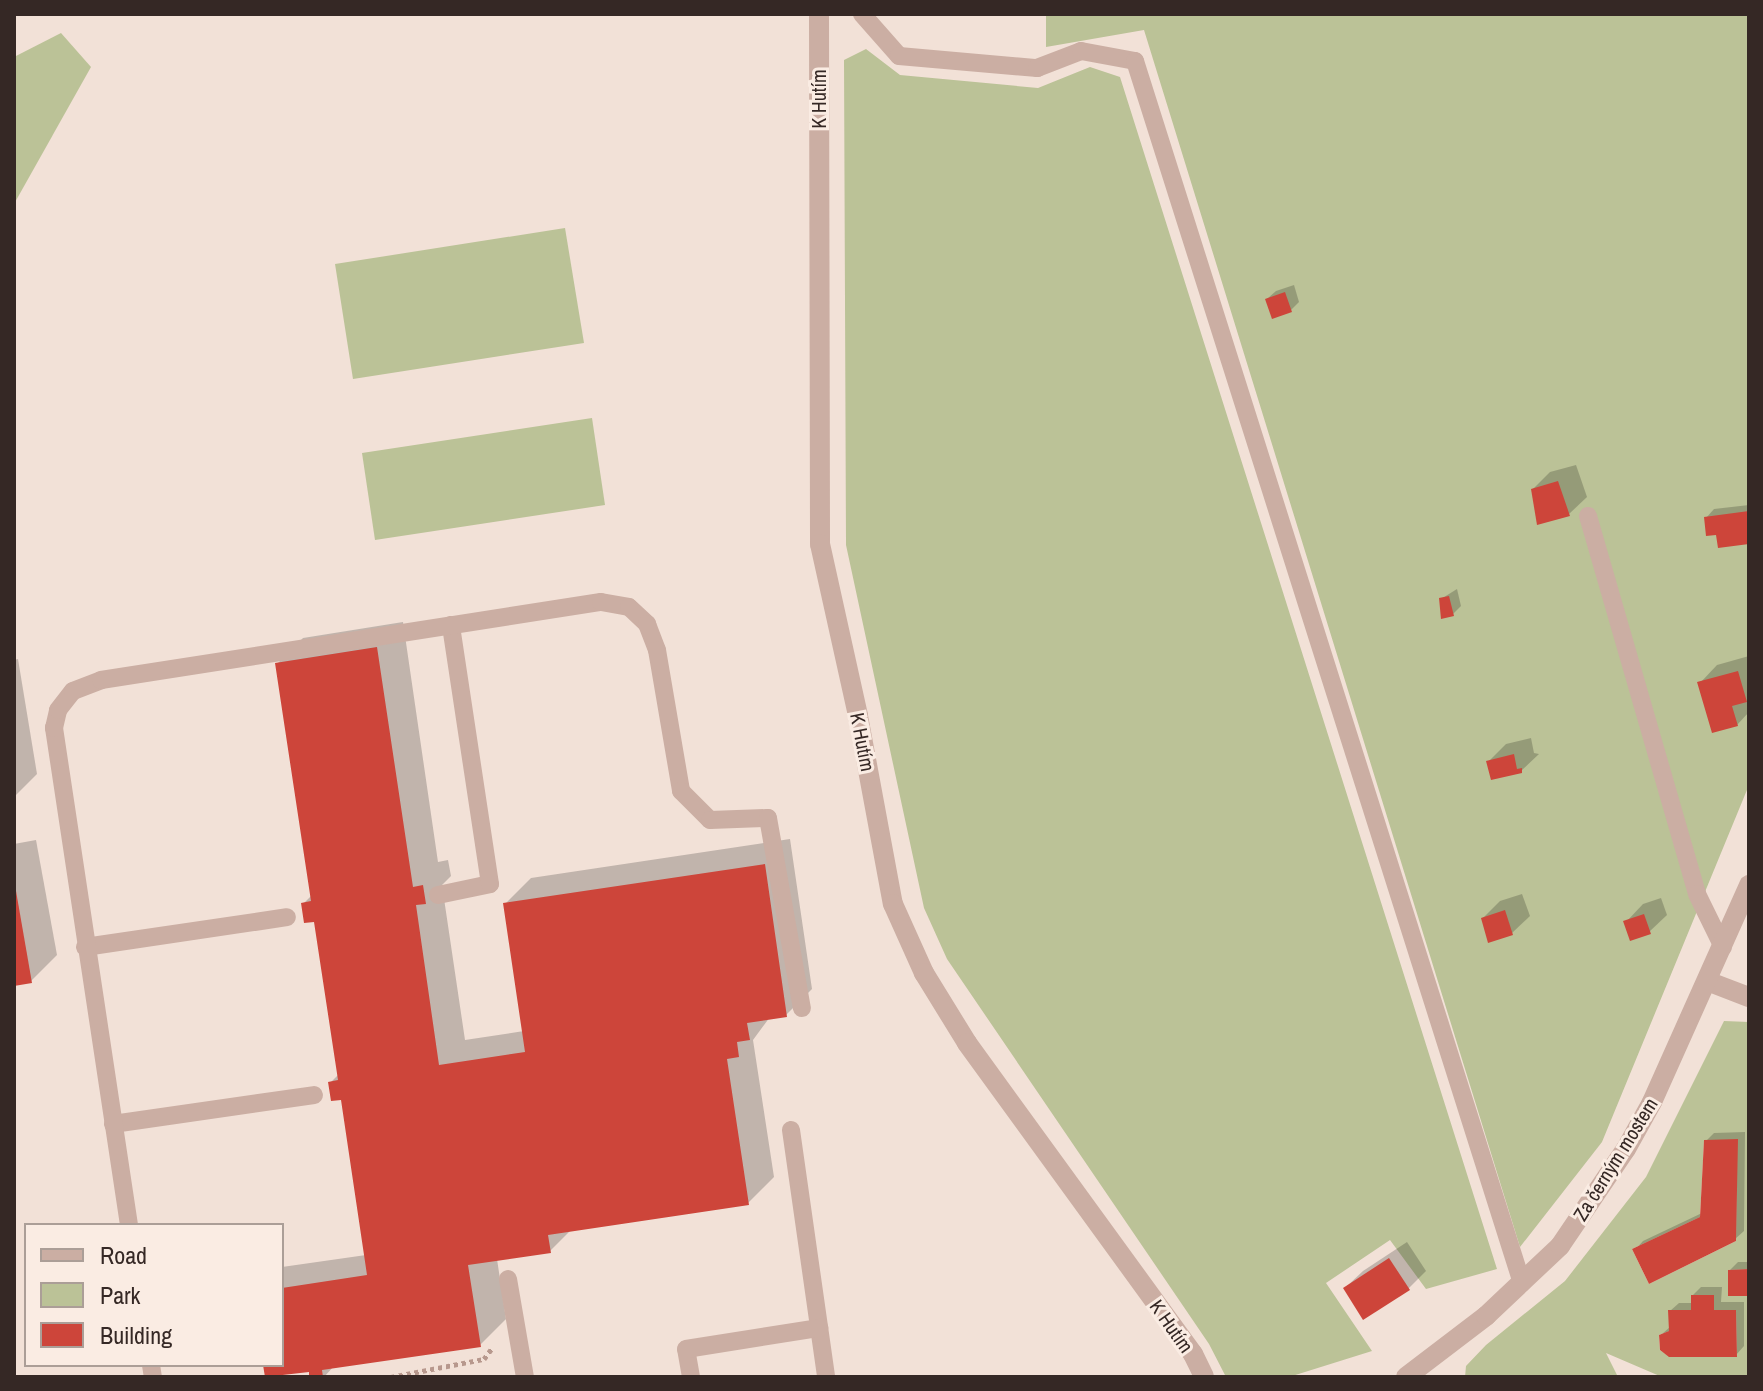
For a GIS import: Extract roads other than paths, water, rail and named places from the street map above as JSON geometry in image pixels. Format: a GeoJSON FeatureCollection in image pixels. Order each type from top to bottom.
{"type":"FeatureCollection","features":[{"type":"Feature","properties":{"kind":"street","name":"K Hutím"},"geometry":{"type":"LineString","coordinates":[[823,18],[820,544],[858,716],[893,904],[924,973],[967,1043],[1193,1354],[1204,1377]]}},
{"type":"Feature","properties":{"kind":"street","name":"Za černým mostem"},"geometry":{"type":"LineString","coordinates":[[1406,1377],[1428,1363],[1522,1283],[1560,1246],[1626,1149],[1723,947],[1749,885]]}},
{"type":"Feature","properties":{"kind":"street"},"geometry":{"type":"LineString","coordinates":[[1707,981],[1749,997]]}},
{"type":"Feature","properties":{"kind":"lane"},"geometry":{"type":"LineString","coordinates":[[862,14],[899,56],[1037,68],[1081,51],[1135,61],[1522,1283]]}},
{"type":"Feature","properties":{"kind":"lane"},"geometry":{"type":"LineString","coordinates":[[1588,516],[1697,894],[1723,947]]}},
{"type":"Feature","properties":{"kind":"lane"},"geometry":{"type":"LineString","coordinates":[[129,1223],[54,728],[58,710],[73,691],[101,680],[601,602],[629,607],[647,624],[657,650],[681,791],[710,820],[768,818],[802,1008]]}},
{"type":"Feature","properties":{"kind":"lane"},"geometry":{"type":"LineString","coordinates":[[438,895],[490,884],[451,625]]}},
{"type":"Feature","properties":{"kind":"lane"},"geometry":{"type":"LineString","coordinates":[[85,947],[287,917]]}},
{"type":"Feature","properties":{"kind":"lane"},"geometry":{"type":"LineString","coordinates":[[113,1124],[314,1095]]}},
{"type":"Feature","properties":{"kind":"lane"},"geometry":{"type":"LineString","coordinates":[[791,1130],[826,1377]]}},
{"type":"Feature","properties":{"kind":"lane"},"geometry":{"type":"LineString","coordinates":[[508,1279],[525,1377]]}},
{"type":"Feature","properties":{"kind":"lane"},"geometry":{"type":"LineString","coordinates":[[691,1377],[686,1349],[819,1328]]}}]}
